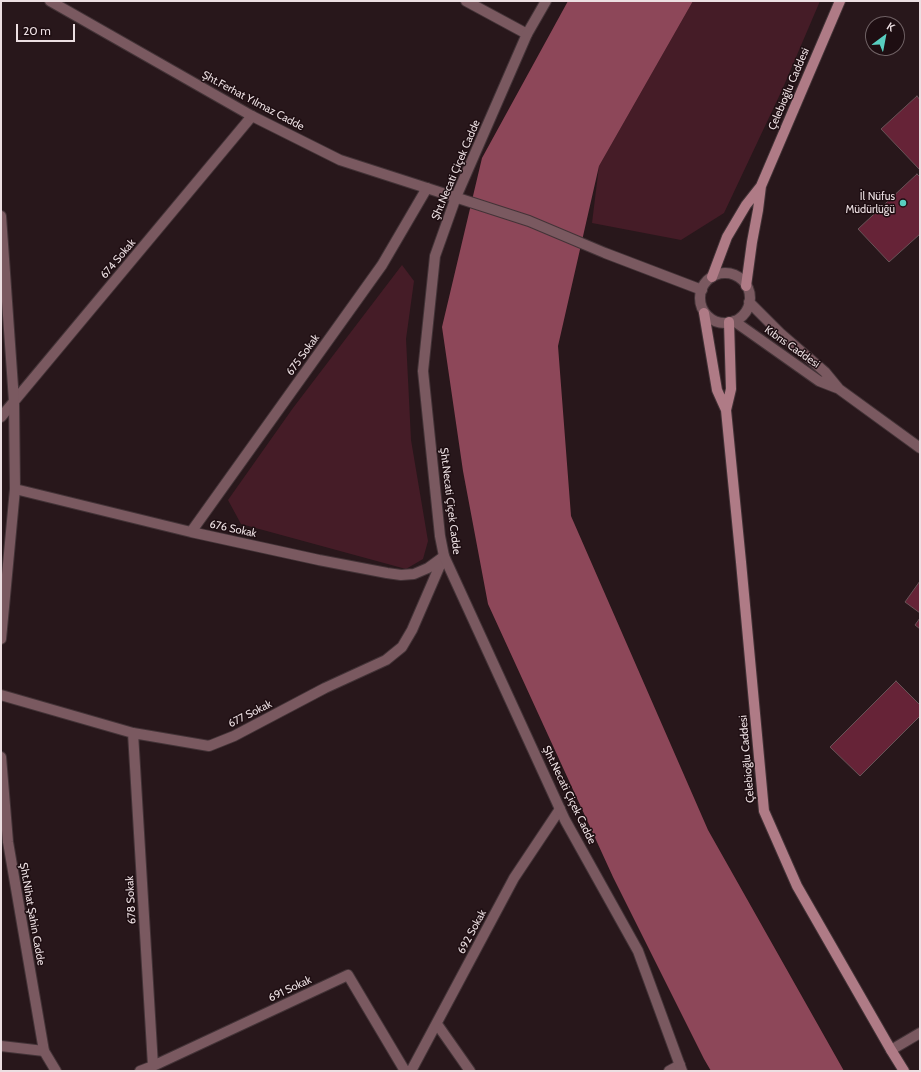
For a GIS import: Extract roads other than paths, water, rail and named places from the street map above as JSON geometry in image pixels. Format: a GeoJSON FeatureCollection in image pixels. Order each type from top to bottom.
{"type":"FeatureCollection","features":[{"type":"Feature","properties":{"kind":"main road","name":"Çelebioğlu Caddesi"},"geometry":{"type":"LineString","coordinates":[[712,277],[727,237],[746,205],[761,186],[840,1]]}},
{"type":"Feature","properties":{"kind":"main road","name":"Çelebioğlu Caddesi"},"geometry":{"type":"LineString","coordinates":[[746,286],[761,186]]}},
{"type":"Feature","properties":{"kind":"main road","name":"Çelebioğlu Caddesi"},"geometry":{"type":"LineString","coordinates":[[704,313],[717,390],[726,410],[764,811],[797,886],[904,1071]]}},
{"type":"Feature","properties":{"kind":"main road","name":"Çelebioğlu Caddesi"},"geometry":{"type":"LineString","coordinates":[[726,410],[731,389],[732,322]]}},
{"type":"Feature","properties":{"kind":"street","name":"Şht.Ferhat Yılmaz Cadde"},"geometry":{"type":"LineString","coordinates":[[50,1],[252,116],[340,160],[529,221],[605,253],[702,290]]}},
{"type":"Feature","properties":{"kind":"street"},"geometry":{"type":"LineString","coordinates":[[466,1],[528,34]]}},
{"type":"Feature","properties":{"kind":"street","name":"Şht.Necati Çiçek Cadde"},"geometry":{"type":"LineString","coordinates":[[546,1],[528,34],[456,197],[435,256],[423,371],[440,536],[444,556],[565,820],[638,951],[681,1068]]}},
{"type":"Feature","properties":{"kind":"street","name":"674 Sokak"},"geometry":{"type":"LineString","coordinates":[[1,417],[252,116]]}},
{"type":"Feature","properties":{"kind":"street","name":"675 Sokak"},"geometry":{"type":"LineString","coordinates":[[190,532],[382,265],[427,188]]}},
{"type":"Feature","properties":{"kind":"street"},"geometry":{"type":"LineString","coordinates":[[1,216],[14,401],[15,488],[1,639]]}},
{"type":"Feature","properties":{"kind":"street"},"geometry":{"type":"LineString","coordinates":[[719,274],[734,276],[741,280],[746,286],[749,294],[749,302],[747,310],[741,317],[732,322],[726,323],[718,322],[704,313],[700,298],[706,283],[712,277],[719,274]]}},
{"type":"Feature","properties":{"kind":"street","name":"Kıbrıs Caddesi"},"geometry":{"type":"LineString","coordinates":[[749,302],[780,334],[825,372],[839,389]]}},
{"type":"Feature","properties":{"kind":"street","name":"Kıbrıs Caddesi"},"geometry":{"type":"LineString","coordinates":[[732,322],[819,381],[839,389],[920,448]]}},
{"type":"Feature","properties":{"kind":"street","name":"676 Sokak"},"geometry":{"type":"LineString","coordinates":[[15,488],[190,532],[357,568],[401,575],[414,574],[428,568],[444,556]]}},
{"type":"Feature","properties":{"kind":"street","name":"677 Sokak"},"geometry":{"type":"LineString","coordinates":[[1,695],[133,733],[209,746],[234,736],[325,688],[386,660],[402,647],[412,630],[444,556]]}},
{"type":"Feature","properties":{"kind":"street","name":"678 Sokak"},"geometry":{"type":"LineString","coordinates":[[133,733],[153,1066]]}},
{"type":"Feature","properties":{"kind":"street","name":"Şht.Nihat Şahin Cadde"},"geometry":{"type":"LineString","coordinates":[[1,757],[4,842],[44,1051],[56,1071]]}},
{"type":"Feature","properties":{"kind":"street","name":"692 Sokak"},"geometry":{"type":"LineString","coordinates":[[411,1071],[514,878],[560,809]]}},
{"type":"Feature","properties":{"kind":"street","name":"691 Sokak"},"geometry":{"type":"LineString","coordinates":[[140,1071],[348,975],[405,1071]]}},
{"type":"Feature","properties":{"kind":"street"},"geometry":{"type":"LineString","coordinates":[[437,1024],[470,1071]]}},
{"type":"Feature","properties":{"kind":"street"},"geometry":{"type":"LineString","coordinates":[[891,1050],[920,1033]]}},
{"type":"Feature","properties":{"kind":"street"},"geometry":{"type":"LineString","coordinates":[[1,1046],[44,1051]]}},
{"type":"Feature","properties":{"kind":"street"},"geometry":{"type":"LineString","coordinates":[[669,1071],[681,1068]]}},
{"type":"Feature","properties":{"kind":"place","name":"İl Nüfus Müdürlüğü"},"geometry":{"type":"Point","coordinates":[903,203]}}]}
